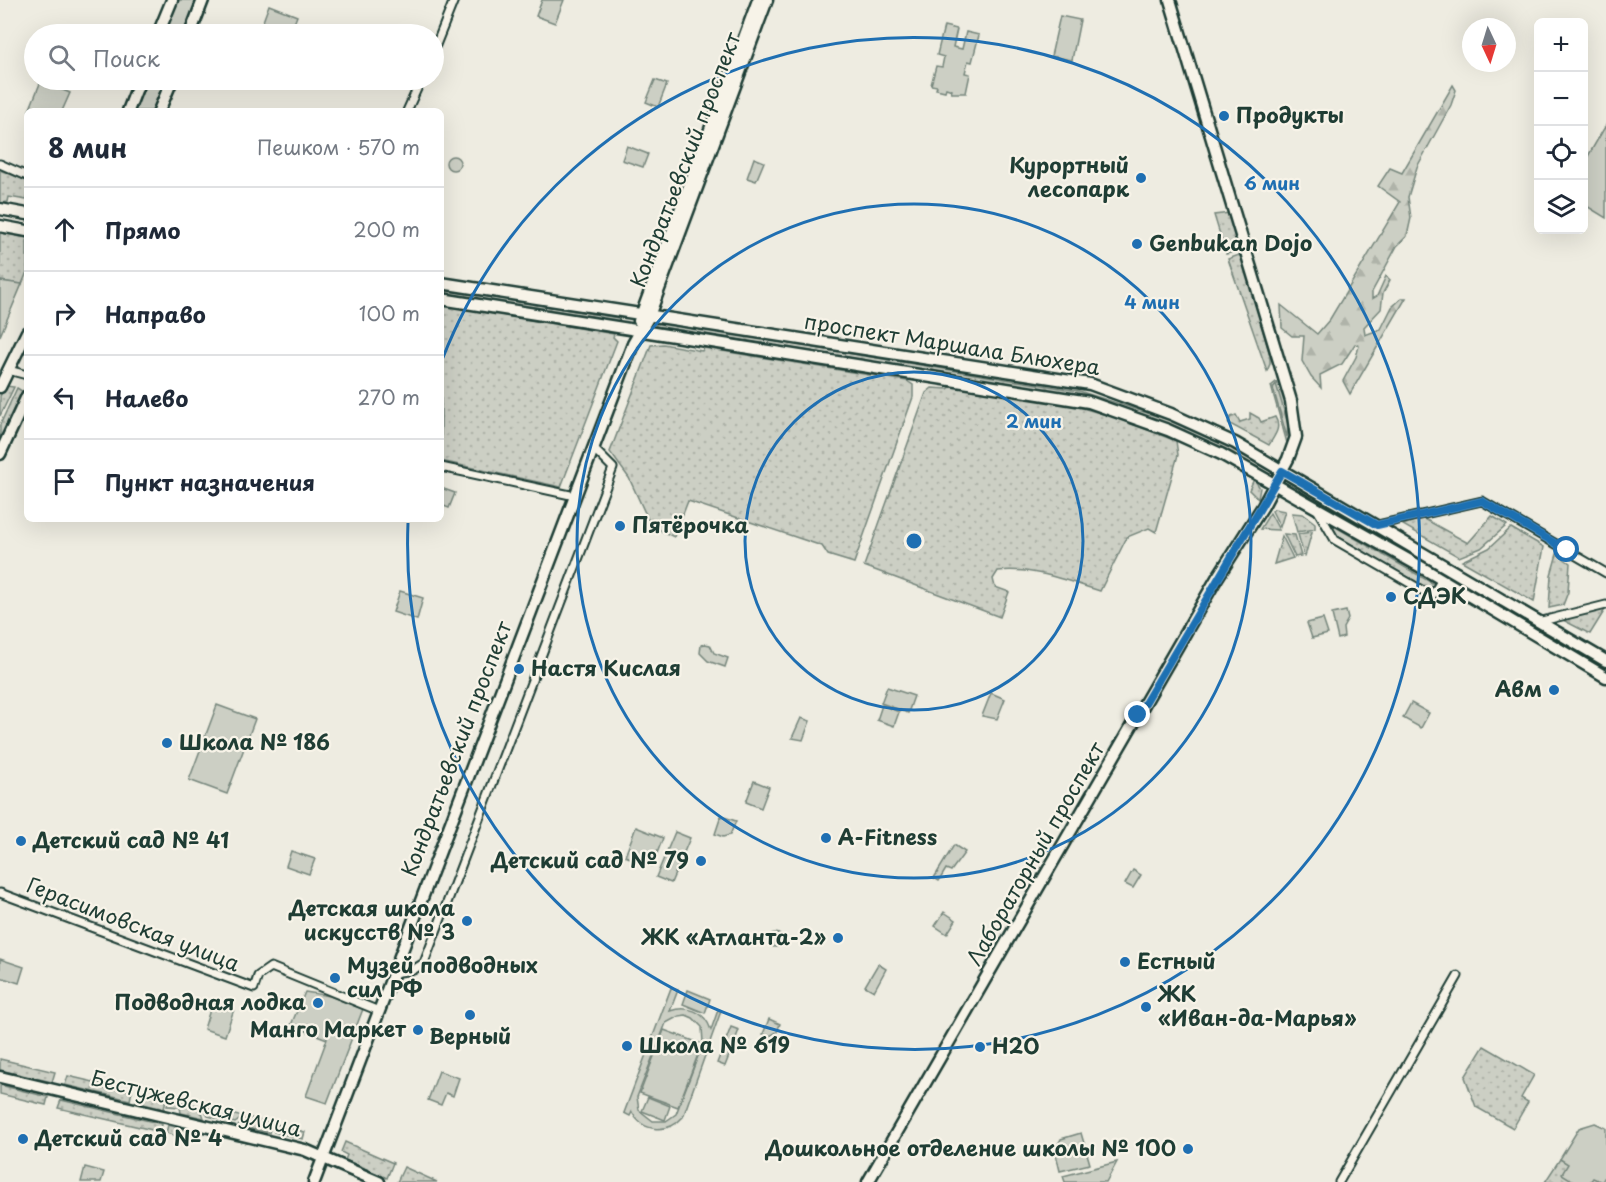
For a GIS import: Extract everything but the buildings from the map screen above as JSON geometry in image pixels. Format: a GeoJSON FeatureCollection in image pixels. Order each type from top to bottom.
{"type":"FeatureCollection","features":[{"type":"Feature","properties":{"kind":"main road"},"geometry":{"type":"LineString","coordinates":[[162,24],[172,0]]}},
{"type":"Feature","properties":{"kind":"main road"},"geometry":{"type":"LineString","coordinates":[[193,24],[203,0]]}},
{"type":"Feature","properties":{"kind":"main road","name":"Кондратьевский проспект"},"geometry":{"type":"LineString","coordinates":[[644,315],[758,0]]}},
{"type":"Feature","properties":{"kind":"main road","name":"Кондратьевский проспект"},"geometry":{"type":"LineString","coordinates":[[314,1182],[638,330],[767,0]]}},
{"type":"Feature","properties":{"kind":"main road","name":"Лабораторный проспект"},"geometry":{"type":"LineString","coordinates":[[868,1182],[1282,471],[1296,438],[1296,423],[1170,0]]}},
{"type":"Feature","properties":{"kind":"main road"},"geometry":{"type":"LineString","coordinates":[[129,108],[136,90]]}},
{"type":"Feature","properties":{"kind":"main road"},"geometry":{"type":"LineString","coordinates":[[160,108],[168,90]]}},
{"type":"Feature","properties":{"kind":"main road"},"geometry":{"type":"LineString","coordinates":[[0,209],[24,213]]}},
{"type":"Feature","properties":{"kind":"main road"},"geometry":{"type":"LineString","coordinates":[[0,226],[24,230]]}},
{"type":"Feature","properties":{"kind":"main road","name":"проспект Маршала Блюхера"},"geometry":{"type":"LineString","coordinates":[[444,284],[1089,384],[1203,427],[1377,525],[1606,661]]}},
{"type":"Feature","properties":{"kind":"main road","name":"проспект Маршала Блюхера"},"geometry":{"type":"LineString","coordinates":[[444,298],[1089,402],[1168,430],[1221,454],[1441,578],[1606,677]]}},
{"type":"Feature","properties":{"kind":"main road"},"geometry":{"type":"LineString","coordinates":[[0,387],[24,338]]}},
{"type":"Feature","properties":{"kind":"main road"},"geometry":{"type":"LineString","coordinates":[[0,454],[24,402]]}},
{"type":"Feature","properties":{"kind":"main road"},"geometry":{"type":"LineString","coordinates":[[1441,578],[1439,572],[1446,566]]}},
{"type":"Feature","properties":{"kind":"main road","name":"Бестужевская улица"},"geometry":{"type":"LineString","coordinates":[[0,1077],[277,1143],[323,1157],[379,1182]]}},
{"type":"Feature","properties":{"kind":"street"},"geometry":{"type":"LineString","coordinates":[[444,25],[454,0]]}},
{"type":"Feature","properties":{"kind":"street"},"geometry":{"type":"LineString","coordinates":[[408,108],[416,90]]}},
{"type":"Feature","properties":{"kind":"street"},"geometry":{"type":"LineString","coordinates":[[0,164],[24,175]]}},
{"type":"Feature","properties":{"kind":"street"},"geometry":{"type":"LineString","coordinates":[[8,370],[24,374]]}},
{"type":"Feature","properties":{"kind":"street"},"geometry":{"type":"LineString","coordinates":[[393,973],[413,970],[424,963],[613,468],[593,448]]}},
{"type":"Feature","properties":{"kind":"street"},"geometry":{"type":"LineString","coordinates":[[444,468],[575,496]]}},
{"type":"Feature","properties":{"kind":"street"},"geometry":{"type":"LineString","coordinates":[[1377,525],[1482,501],[1606,573]]}},
{"type":"Feature","properties":{"kind":"street"},"geometry":{"type":"LineString","coordinates":[[1317,508],[1335,540],[1432,596],[1441,578]]}},
{"type":"Feature","properties":{"kind":"street"},"geometry":{"type":"LineString","coordinates":[[1538,622],[1606,605]]}},
{"type":"Feature","properties":{"kind":"street","name":"Герасимовская улица"},"geometry":{"type":"LineString","coordinates":[[0,893],[254,988],[258,976],[271,967],[379,1011]]}},
{"type":"Feature","properties":{"kind":"street"},"geometry":{"type":"LineString","coordinates":[[1340,1182],[1458,976]]}},
{"type":"Feature","properties":{"kind":"green space"},"geometry":{"type":"Polygon","coordinates":[[[176,0],[199,0],[189,24],[167,24],[176,0]]]}},
{"type":"Feature","properties":{"kind":"green space"},"geometry":{"type":"Polygon","coordinates":[[[542,0],[564,0],[555,23],[536,16],[542,0]]]}},
{"type":"Feature","properties":{"kind":"green space"},"geometry":{"type":"Polygon","coordinates":[[[269,5],[297,16],[294,24],[262,24],[269,5]]]}},
{"type":"Feature","properties":{"kind":"green space"},"geometry":{"type":"Polygon","coordinates":[[[1060,16],[1080,20],[1072,60],[1051,56],[1060,16]]]}},
{"type":"Feature","properties":{"kind":"green space"},"geometry":{"type":"Polygon","coordinates":[[[944,26],[957,29],[953,47],[962,49],[966,32],[979,35],[972,62],[968,61],[965,73],[970,74],[966,93],[951,93],[952,90],[936,89],[937,86],[931,85],[936,66],[942,67],[944,57],[937,55],[944,26]]]}},
{"type":"Feature","properties":{"kind":"green space"},"geometry":{"type":"Polygon","coordinates":[[[655,80],[667,84],[658,107],[646,102],[655,80]]]}},
{"type":"Feature","properties":{"kind":"green space"},"geometry":{"type":"Polygon","coordinates":[[[1453,85],[1456,90],[1451,105],[1417,167],[1408,197],[1411,218],[1407,236],[1397,246],[1372,292],[1372,299],[1377,296],[1386,276],[1390,280],[1383,293],[1381,309],[1364,327],[1365,335],[1381,329],[1392,307],[1402,298],[1406,298],[1350,394],[1343,381],[1356,357],[1359,346],[1355,344],[1342,364],[1320,375],[1321,388],[1311,377],[1302,361],[1304,336],[1292,336],[1282,328],[1281,305],[1317,334],[1330,319],[1400,202],[1378,186],[1390,168],[1402,173],[1453,85]]]}},
{"type":"Feature","properties":{"kind":"green space"},"geometry":{"type":"Polygon","coordinates":[[[37,90],[63,90],[70,93],[63,108],[30,108],[37,90]]]}},
{"type":"Feature","properties":{"kind":"green space"},"geometry":{"type":"Polygon","coordinates":[[[141,90],[163,90],[156,108],[134,108],[141,90]]]}},
{"type":"Feature","properties":{"kind":"green space"},"geometry":{"type":"Polygon","coordinates":[[[1606,125],[1606,218],[1588,207],[1588,156],[1606,125]]]}},
{"type":"Feature","properties":{"kind":"green space"},"geometry":{"type":"Polygon","coordinates":[[[627,146],[648,154],[643,167],[622,160],[627,146]]]}},
{"type":"Feature","properties":{"kind":"green space"},"geometry":{"type":"Polygon","coordinates":[[[450,156],[456,156],[460,163],[456,170],[450,170],[446,166],[446,160],[450,156]]]}},
{"type":"Feature","properties":{"kind":"green space"},"geometry":{"type":"Polygon","coordinates":[[[754,158],[764,162],[756,181],[747,178],[754,158]]]}},
{"type":"Feature","properties":{"kind":"green space"},"geometry":{"type":"Polygon","coordinates":[[[0,170],[24,180],[24,200],[9,197],[8,202],[0,203],[0,170]]]}},
{"type":"Feature","properties":{"kind":"green space"},"geometry":{"type":"Polygon","coordinates":[[[1230,213],[1240,246],[1238,251],[1226,254],[1214,215],[1230,213]]]}},
{"type":"Feature","properties":{"kind":"green space"},"geometry":{"type":"Polygon","coordinates":[[[0,233],[24,237],[22,284],[0,281],[0,233]]]}},
{"type":"Feature","properties":{"kind":"green space"},"geometry":{"type":"Polygon","coordinates":[[[1239,255],[1242,258],[1270,355],[1267,371],[1228,259],[1239,255]]]}},
{"type":"Feature","properties":{"kind":"green space"},"geometry":{"type":"Polygon","coordinates":[[[0,281],[22,284],[0,336],[0,281]]]}},
{"type":"Feature","properties":{"kind":"green space"},"geometry":{"type":"Polygon","coordinates":[[[444,289],[619,318],[618,322],[444,293],[444,289]]]}},
{"type":"Feature","properties":{"kind":"green space"},"geometry":{"type":"Polygon","coordinates":[[[444,306],[614,334],[613,337],[617,341],[561,487],[444,462],[444,306]]]}},
{"type":"Feature","properties":{"kind":"green space"},"geometry":{"type":"Polygon","coordinates":[[[657,322],[1079,391],[1179,423],[1220,442],[1272,472],[1269,474],[1177,427],[1078,395],[655,326],[657,322]]]}},
{"type":"Feature","properties":{"kind":"green space"},"geometry":{"type":"Polygon","coordinates":[[[663,344],[702,351],[704,348],[907,381],[913,385],[913,397],[854,563],[828,555],[822,546],[688,501],[674,537],[651,526],[629,478],[610,452],[651,345],[663,344]]]}},
{"type":"Feature","properties":{"kind":"green space"},"geometry":{"type":"Polygon","coordinates":[[[1276,382],[1283,394],[1288,412],[1290,430],[1287,443],[1271,386],[1276,382]]]}},
{"type":"Feature","properties":{"kind":"green space"},"geometry":{"type":"Polygon","coordinates":[[[1276,384],[1288,424],[1287,437],[1273,388],[1276,384]]]}},
{"type":"Feature","properties":{"kind":"green space"},"geometry":{"type":"Polygon","coordinates":[[[6,386],[14,387],[0,416],[0,396],[6,386]]]}},
{"type":"Feature","properties":{"kind":"green space"},"geometry":{"type":"Polygon","coordinates":[[[952,386],[1065,403],[1117,418],[1176,441],[1178,455],[1156,532],[1149,528],[1127,537],[1100,591],[1037,573],[998,571],[993,579],[995,587],[1009,592],[1000,617],[864,566],[926,393],[932,388],[948,389],[952,386]]]}},
{"type":"Feature","properties":{"kind":"green space"},"geometry":{"type":"Polygon","coordinates":[[[17,388],[24,392],[24,395],[0,446],[0,425],[17,388]]]}},
{"type":"Feature","properties":{"kind":"green space"},"geometry":{"type":"Polygon","coordinates":[[[1250,413],[1259,418],[1261,422],[1275,417],[1278,425],[1269,445],[1228,423],[1231,417],[1236,415],[1240,422],[1250,419],[1250,413]]]}},
{"type":"Feature","properties":{"kind":"green space"},"geometry":{"type":"Polygon","coordinates":[[[1254,479],[1260,488],[1258,499],[1249,490],[1254,479]]]}},
{"type":"Feature","properties":{"kind":"green space"},"geometry":{"type":"Polygon","coordinates":[[[444,489],[455,493],[449,508],[444,506],[444,489]]]}},
{"type":"Feature","properties":{"kind":"green space"},"geometry":{"type":"Polygon","coordinates":[[[1274,509],[1285,511],[1280,527],[1272,511],[1274,509]]]}},
{"type":"Feature","properties":{"kind":"green space"},"geometry":{"type":"Polygon","coordinates":[[[1270,513],[1279,530],[1260,529],[1270,513]]]}},
{"type":"Feature","properties":{"kind":"green space"},"geometry":{"type":"Polygon","coordinates":[[[1292,513],[1303,514],[1315,523],[1315,529],[1297,532],[1292,513]]]}},
{"type":"Feature","properties":{"kind":"green space"},"geometry":{"type":"Polygon","coordinates":[[[1492,516],[1507,525],[1481,548],[1459,557],[1403,525],[1423,518],[1468,543],[1492,516]]]}},
{"type":"Feature","properties":{"kind":"green space"},"geometry":{"type":"Polygon","coordinates":[[[1334,526],[1435,586],[1429,590],[1337,536],[1332,528],[1334,526]]]}},
{"type":"Feature","properties":{"kind":"green space"},"geometry":{"type":"Polygon","coordinates":[[[1511,528],[1544,547],[1534,602],[1462,561],[1489,548],[1511,528]]]}},
{"type":"Feature","properties":{"kind":"green space"},"geometry":{"type":"Polygon","coordinates":[[[1312,532],[1305,556],[1304,556],[1298,534],[1312,532]]]}},
{"type":"Feature","properties":{"kind":"green space"},"geometry":{"type":"Polygon","coordinates":[[[1284,534],[1295,535],[1301,556],[1295,557],[1284,534]]]}},
{"type":"Feature","properties":{"kind":"green space"},"geometry":{"type":"Polygon","coordinates":[[[1282,536],[1293,558],[1274,564],[1282,536]]]}},
{"type":"Feature","properties":{"kind":"green space"},"geometry":{"type":"Polygon","coordinates":[[[1557,554],[1570,563],[1568,592],[1563,605],[1549,608],[1551,575],[1557,554]]]}},
{"type":"Feature","properties":{"kind":"green space"},"geometry":{"type":"Polygon","coordinates":[[[400,591],[423,598],[417,620],[393,612],[400,591]]]}},
{"type":"Feature","properties":{"kind":"green space"},"geometry":{"type":"Polygon","coordinates":[[[1606,608],[1590,634],[1561,619],[1606,608]]]}},
{"type":"Feature","properties":{"kind":"green space"},"geometry":{"type":"Polygon","coordinates":[[[1346,611],[1348,619],[1343,628],[1344,637],[1338,639],[1332,614],[1346,611]]]}},
{"type":"Feature","properties":{"kind":"green space"},"geometry":{"type":"Polygon","coordinates":[[[1323,619],[1328,634],[1312,638],[1307,623],[1323,619]]]}},
{"type":"Feature","properties":{"kind":"green space"},"geometry":{"type":"Polygon","coordinates":[[[701,645],[710,645],[714,653],[728,658],[725,667],[708,661],[700,653],[701,645]]]}},
{"type":"Feature","properties":{"kind":"green space"},"geometry":{"type":"Polygon","coordinates":[[[887,687],[914,696],[908,713],[881,703],[887,687]]]}},
{"type":"Feature","properties":{"kind":"green space"},"geometry":{"type":"Polygon","coordinates":[[[991,693],[1005,699],[997,719],[982,716],[991,693]]]}},
{"type":"Feature","properties":{"kind":"green space"},"geometry":{"type":"Polygon","coordinates":[[[1411,703],[1429,713],[1421,728],[1403,718],[1411,703]]]}},
{"type":"Feature","properties":{"kind":"green space"},"geometry":{"type":"Polygon","coordinates":[[[217,705],[255,719],[227,794],[189,780],[217,705]]]}},
{"type":"Feature","properties":{"kind":"green space"},"geometry":{"type":"Polygon","coordinates":[[[882,705],[899,712],[894,726],[877,720],[882,705]]]}},
{"type":"Feature","properties":{"kind":"green space"},"geometry":{"type":"Polygon","coordinates":[[[801,718],[810,721],[803,740],[792,738],[801,718]]]}},
{"type":"Feature","properties":{"kind":"green space"},"geometry":{"type":"Polygon","coordinates":[[[754,781],[769,787],[761,808],[746,802],[754,781]]]}},
{"type":"Feature","properties":{"kind":"green space"},"geometry":{"type":"Polygon","coordinates":[[[721,816],[736,821],[730,835],[723,837],[715,834],[721,816]]]}},
{"type":"Feature","properties":{"kind":"green space"},"geometry":{"type":"Polygon","coordinates":[[[636,827],[663,838],[652,866],[625,856],[636,827]]]}},
{"type":"Feature","properties":{"kind":"green space"},"geometry":{"type":"Polygon","coordinates":[[[675,832],[690,838],[671,883],[656,877],[675,832]]]}},
{"type":"Feature","properties":{"kind":"green space"},"geometry":{"type":"Polygon","coordinates":[[[954,845],[965,852],[951,871],[946,869],[939,881],[934,878],[954,845]]]}},
{"type":"Feature","properties":{"kind":"green space"},"geometry":{"type":"Polygon","coordinates":[[[291,851],[315,859],[309,874],[286,866],[291,851]]]}},
{"type":"Feature","properties":{"kind":"green space"},"geometry":{"type":"Polygon","coordinates":[[[1133,870],[1141,875],[1133,888],[1125,884],[1133,870]]]}},
{"type":"Feature","properties":{"kind":"green space"},"geometry":{"type":"Polygon","coordinates":[[[944,912],[956,920],[947,934],[935,926],[944,912]]]}},
{"type":"Feature","properties":{"kind":"green space"},"geometry":{"type":"Polygon","coordinates":[[[775,933],[780,935],[782,940],[780,945],[775,947],[770,945],[768,940],[770,935],[775,933]]]}},
{"type":"Feature","properties":{"kind":"green space"},"geometry":{"type":"Polygon","coordinates":[[[0,959],[24,967],[19,983],[0,977],[0,959]]]}},
{"type":"Feature","properties":{"kind":"green space"},"geometry":{"type":"Polygon","coordinates":[[[878,964],[886,969],[874,991],[865,986],[878,964]]]}},
{"type":"Feature","properties":{"kind":"green space"},"geometry":{"type":"Polygon","coordinates":[[[671,988],[678,990],[670,1011],[689,1009],[695,1011],[704,1018],[711,1030],[718,1010],[721,1011],[683,1117],[677,1123],[656,1129],[642,1124],[632,1112],[630,1116],[624,1113],[671,988]],[[686,1015],[679,1016],[666,1023],[637,1097],[639,1110],[653,1121],[666,1121],[676,1114],[703,1043],[702,1027],[686,1015]]]}},
{"type":"Feature","properties":{"kind":"green space"},"geometry":{"type":"Polygon","coordinates":[[[688,990],[710,999],[705,1013],[683,1004],[688,990]]]}},
{"type":"Feature","properties":{"kind":"green space"},"geometry":{"type":"Polygon","coordinates":[[[305,992],[330,996],[363,1009],[327,1103],[306,1096],[327,1039],[291,1025],[305,992]]]}},
{"type":"Feature","properties":{"kind":"green space"},"geometry":{"type":"Polygon","coordinates":[[[212,1003],[234,1009],[225,1036],[204,1029],[212,1003]]]}},
{"type":"Feature","properties":{"kind":"green space"},"geometry":{"type":"Polygon","coordinates":[[[769,1019],[780,1024],[777,1032],[770,1036],[763,1034],[769,1019]]]}},
{"type":"Feature","properties":{"kind":"green space"},"geometry":{"type":"Polygon","coordinates":[[[731,1027],[739,1030],[725,1066],[717,1063],[731,1027]]]}},
{"type":"Feature","properties":{"kind":"green space"},"geometry":{"type":"Polygon","coordinates":[[[664,1030],[702,1044],[678,1107],[640,1093],[664,1030]]]}},
{"type":"Feature","properties":{"kind":"green space"},"geometry":{"type":"Polygon","coordinates":[[[1484,1046],[1534,1075],[1521,1098],[1528,1102],[1513,1128],[1476,1107],[1465,1077],[1484,1046]]]}},
{"type":"Feature","properties":{"kind":"green space"},"geometry":{"type":"Polygon","coordinates":[[[0,1059],[55,1072],[52,1082],[0,1070],[0,1059]]]}},
{"type":"Feature","properties":{"kind":"green space"},"geometry":{"type":"Polygon","coordinates":[[[439,1071],[459,1078],[453,1096],[446,1093],[441,1105],[428,1100],[439,1071]]]}},
{"type":"Feature","properties":{"kind":"green space"},"geometry":{"type":"Polygon","coordinates":[[[68,1076],[132,1091],[130,1100],[65,1085],[68,1076]]]}},
{"type":"Feature","properties":{"kind":"green space"},"geometry":{"type":"Polygon","coordinates":[[[0,1085],[48,1097],[46,1105],[0,1094],[0,1085]]]}},
{"type":"Feature","properties":{"kind":"green space"},"geometry":{"type":"Polygon","coordinates":[[[146,1094],[166,1098],[164,1109],[135,1102],[146,1094]]]}},
{"type":"Feature","properties":{"kind":"green space"},"geometry":{"type":"Polygon","coordinates":[[[648,1097],[670,1106],[665,1120],[642,1111],[648,1097]]]}},
{"type":"Feature","properties":{"kind":"green space"},"geometry":{"type":"Polygon","coordinates":[[[169,1099],[200,1106],[204,1118],[181,1113],[180,1107],[167,1106],[169,1099]]]}},
{"type":"Feature","properties":{"kind":"green space"},"geometry":{"type":"Polygon","coordinates":[[[61,1100],[162,1124],[161,1132],[58,1108],[61,1100]]]}},
{"type":"Feature","properties":{"kind":"green space"},"geometry":{"type":"Polygon","coordinates":[[[203,1107],[243,1117],[235,1123],[208,1116],[203,1107]]]}},
{"type":"Feature","properties":{"kind":"green space"},"geometry":{"type":"Polygon","coordinates":[[[246,1117],[271,1123],[269,1133],[238,1126],[246,1117]]]}},
{"type":"Feature","properties":{"kind":"green space"},"geometry":{"type":"Polygon","coordinates":[[[1595,1123],[1606,1128],[1606,1174],[1602,1182],[1593,1178],[1590,1182],[1575,1182],[1562,1174],[1568,1164],[1560,1159],[1579,1128],[1595,1123]]]}},
{"type":"Feature","properties":{"kind":"green space"},"geometry":{"type":"Polygon","coordinates":[[[276,1124],[305,1132],[303,1139],[274,1132],[276,1124]]]}},
{"type":"Feature","properties":{"kind":"green space"},"geometry":{"type":"Polygon","coordinates":[[[168,1125],[192,1131],[180,1137],[166,1133],[168,1125]]]}},
{"type":"Feature","properties":{"kind":"green space"},"geometry":{"type":"Polygon","coordinates":[[[1081,1133],[1090,1164],[1060,1171],[1055,1150],[1061,1139],[1081,1133]]]}},
{"type":"Feature","properties":{"kind":"green space"},"geometry":{"type":"Polygon","coordinates":[[[345,1142],[393,1163],[387,1178],[345,1160],[347,1155],[341,1152],[345,1142]]]}},
{"type":"Feature","properties":{"kind":"green space"},"geometry":{"type":"Polygon","coordinates":[[[1560,1159],[1601,1182],[1545,1182],[1560,1159]]]}},
{"type":"Feature","properties":{"kind":"green space"},"geometry":{"type":"Polygon","coordinates":[[[1117,1162],[1106,1182],[1065,1182],[1063,1176],[1117,1162]]]}},
{"type":"Feature","properties":{"kind":"green space"},"geometry":{"type":"Polygon","coordinates":[[[85,1167],[104,1172],[101,1182],[81,1182],[85,1167]]]}},
{"type":"Feature","properties":{"kind":"green space"},"geometry":{"type":"Polygon","coordinates":[[[404,1167],[437,1182],[397,1182],[404,1167]]]}},
{"type":"Feature","properties":{"kind":"place","name":"Продукты"},"geometry":{"type":"Point","coordinates":[1224,116]}},
{"type":"Feature","properties":{"kind":"place","name":"Курортный лесопарк"},"geometry":{"type":"Point","coordinates":[1141,178]}},
{"type":"Feature","properties":{"kind":"place","name":"Genbukan Dojo"},"geometry":{"type":"Point","coordinates":[1137,244]}},
{"type":"Feature","properties":{"kind":"place","name":"Пятёрочка"},"geometry":{"type":"Point","coordinates":[620,526]}},
{"type":"Feature","properties":{"kind":"place","name":"СДЭК"},"geometry":{"type":"Point","coordinates":[1391,597]}},
{"type":"Feature","properties":{"kind":"place","name":"Настя Кислая"},"geometry":{"type":"Point","coordinates":[519,669]}},
{"type":"Feature","properties":{"kind":"place","name":"Авм"},"geometry":{"type":"Point","coordinates":[1554,690]}},
{"type":"Feature","properties":{"kind":"place","name":"Школа № 186"},"geometry":{"type":"Point","coordinates":[167,743]}},
{"type":"Feature","properties":{"kind":"place","name":"A-Fitness"},"geometry":{"type":"Point","coordinates":[826,838]}},
{"type":"Feature","properties":{"kind":"place","name":"Детский сад № 41"},"geometry":{"type":"Point","coordinates":[21,841]}},
{"type":"Feature","properties":{"kind":"place","name":"Детский сад № 79"},"geometry":{"type":"Point","coordinates":[701,861]}},
{"type":"Feature","properties":{"kind":"place","name":"Детская школа искусств № 3"},"geometry":{"type":"Point","coordinates":[467,921]}},
{"type":"Feature","properties":{"kind":"place","name":"ЖК «Атланта-2»"},"geometry":{"type":"Point","coordinates":[838,938]}},
{"type":"Feature","properties":{"kind":"place","name":"Естный"},"geometry":{"type":"Point","coordinates":[1125,962]}},
{"type":"Feature","properties":{"kind":"place","name":"Музей подводных сил РФ"},"geometry":{"type":"Point","coordinates":[335,978]}},
{"type":"Feature","properties":{"kind":"place","name":"Подводная лодка"},"geometry":{"type":"Point","coordinates":[318,1003]}},
{"type":"Feature","properties":{"kind":"place","name":"ЖК «Иван-да-Марья»"},"geometry":{"type":"Point","coordinates":[1146,1007]}},
{"type":"Feature","properties":{"kind":"place","name":"Верный"},"geometry":{"type":"Point","coordinates":[470,1015]}},
{"type":"Feature","properties":{"kind":"place","name":"Манго Маркет"},"geometry":{"type":"Point","coordinates":[418,1030]}},
{"type":"Feature","properties":{"kind":"place","name":"Школа № 619"},"geometry":{"type":"Point","coordinates":[627,1046]}},
{"type":"Feature","properties":{"kind":"place","name":"H2O"},"geometry":{"type":"Point","coordinates":[980,1047]}},
{"type":"Feature","properties":{"kind":"place","name":"Детский сад № 4"},"geometry":{"type":"Point","coordinates":[23,1139]}},
{"type":"Feature","properties":{"kind":"place","name":"Дошкольное отделение школы № 100"},"geometry":{"type":"Point","coordinates":[1188,1149]}},
{"type":"Feature","properties":{"kind":"route"},"geometry":{"type":"LineString","coordinates":[[1138,715],[1282,471],[1377,525],[1482,501],[1567,550]]}}]}
